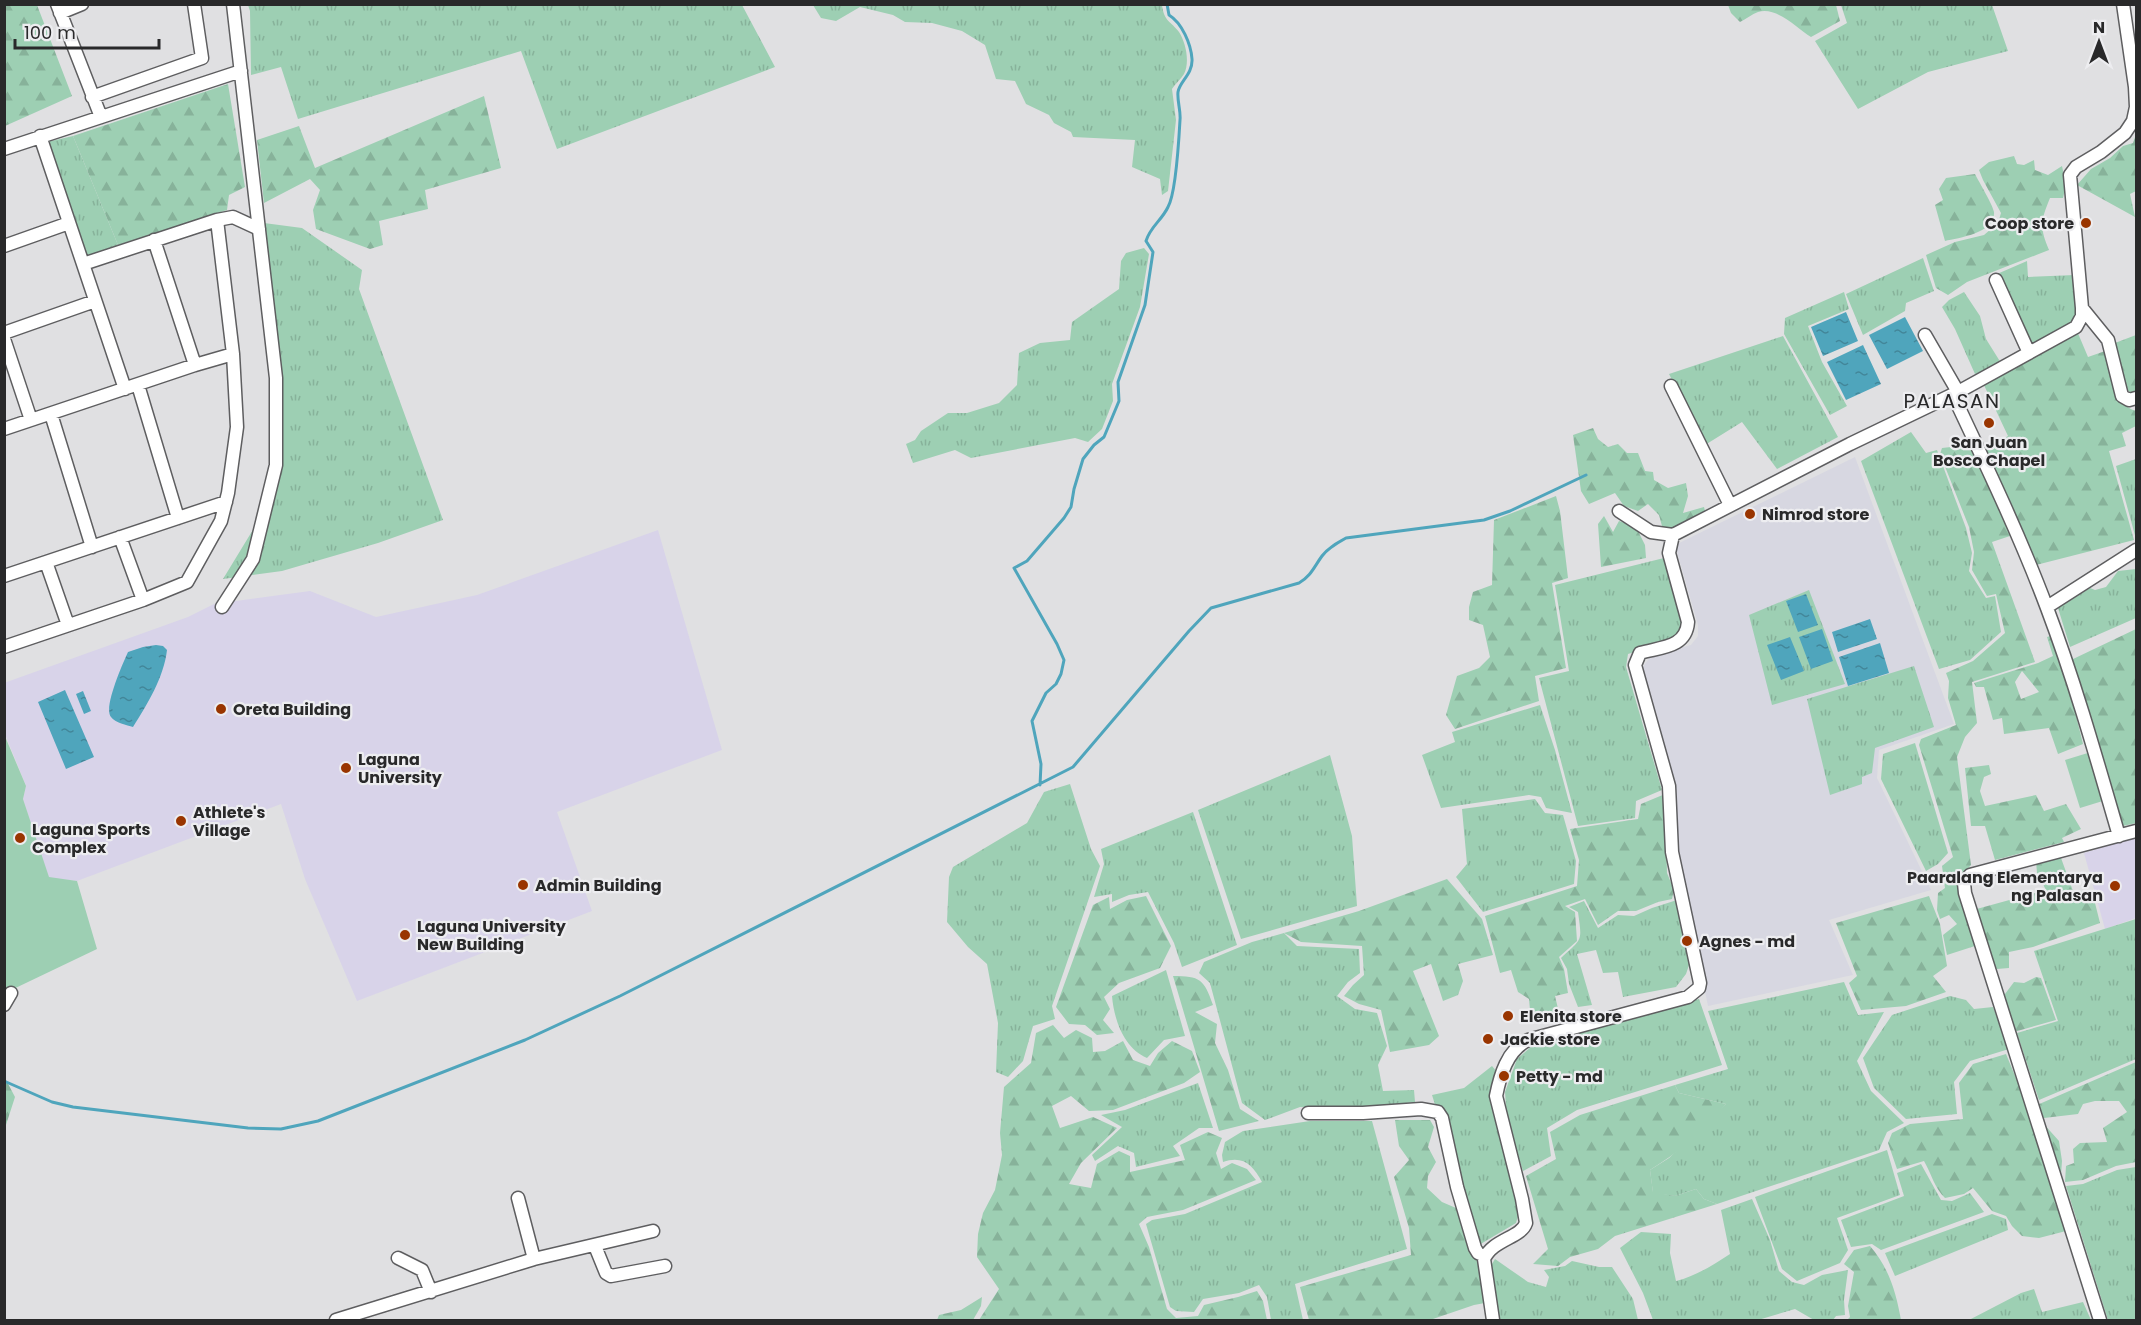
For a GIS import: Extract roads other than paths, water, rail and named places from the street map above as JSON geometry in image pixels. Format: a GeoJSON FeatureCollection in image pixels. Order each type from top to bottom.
{"type":"FeatureCollection","features":[{"type":"Feature","properties":{"kind":"street"},"geometry":{"type":"LineString","coordinates":[[82,4],[58,9],[101,117]]}},
{"type":"Feature","properties":{"kind":"street"},"geometry":{"type":"LineString","coordinates":[[92,97],[202,58],[194,4]]}},
{"type":"Feature","properties":{"kind":"street"},"geometry":{"type":"LineString","coordinates":[[222,607],[253,559],[276,465],[276,378],[242,71],[232,4]]}},
{"type":"Feature","properties":{"kind":"street"},"geometry":{"type":"LineString","coordinates":[[1619,511],[1652,532],[1673,534],[1956,393],[2076,327],[2082,316],[2082,308],[2070,175],[2076,167],[2101,152],[2125,133],[2133,121],[2136,107],[2135,87],[2123,5]]}},
{"type":"Feature","properties":{"kind":"street"},"geometry":{"type":"LineString","coordinates":[[4,149],[242,71]]}},
{"type":"Feature","properties":{"kind":"street"},"geometry":{"type":"LineString","coordinates":[[40,136],[124,389]]}},
{"type":"Feature","properties":{"kind":"street"},"geometry":{"type":"LineString","coordinates":[[83,264],[217,220],[233,217],[259,229]]}},
{"type":"Feature","properties":{"kind":"street"},"geometry":{"type":"LineString","coordinates":[[4,647],[143,600],[188,582],[221,521],[237,427],[233,354],[217,220]]}},
{"type":"Feature","properties":{"kind":"street"},"geometry":{"type":"LineString","coordinates":[[4,246],[69,223]]}},
{"type":"Feature","properties":{"kind":"street"},"geometry":{"type":"LineString","coordinates":[[154,240],[195,365]]}},
{"type":"Feature","properties":{"kind":"street"},"geometry":{"type":"LineString","coordinates":[[1996,280],[2029,353]]}},
{"type":"Feature","properties":{"kind":"street"},"geometry":{"type":"LineString","coordinates":[[4,333],[95,301]]}},
{"type":"Feature","properties":{"kind":"street"},"geometry":{"type":"LineString","coordinates":[[2082,308],[2108,340],[2122,396],[2129,400],[2136,398]]}},
{"type":"Feature","properties":{"kind":"street"},"geometry":{"type":"LineString","coordinates":[[1925,335],[1956,393],[2047,607],[2065,658],[2119,836]]}},
{"type":"Feature","properties":{"kind":"street"},"geometry":{"type":"LineString","coordinates":[[4,339],[31,420]]}},
{"type":"Feature","properties":{"kind":"street"},"geometry":{"type":"LineString","coordinates":[[4,429],[233,354]]}},
{"type":"Feature","properties":{"kind":"street"},"geometry":{"type":"LineString","coordinates":[[138,385],[178,518]]}},
{"type":"Feature","properties":{"kind":"street"},"geometry":{"type":"LineString","coordinates":[[1671,386],[1730,505]]}},
{"type":"Feature","properties":{"kind":"street"},"geometry":{"type":"LineString","coordinates":[[51,414],[92,547]]}},
{"type":"Feature","properties":{"kind":"street"},"geometry":{"type":"LineString","coordinates":[[4,561],[7,575],[226,502]]}},
{"type":"Feature","properties":{"kind":"street"},"geometry":{"type":"LineString","coordinates":[[1493,1320],[1484,1267],[1485,1256],[1492,1246],[1521,1230],[1527,1223],[1496,1096],[1512,1052],[1528,1040],[1688,997],[1699,988],[1700,983],[1673,858],[1669,786],[1635,665],[1640,653],[1680,642],[1687,634],[1688,622],[1669,553],[1673,534]]}},
{"type":"Feature","properties":{"kind":"street"},"geometry":{"type":"LineString","coordinates":[[120,537],[143,600]]}},
{"type":"Feature","properties":{"kind":"street"},"geometry":{"type":"LineString","coordinates":[[2047,607],[2136,550]]}},
{"type":"Feature","properties":{"kind":"street"},"geometry":{"type":"LineString","coordinates":[[46,562],[68,625]]}},
{"type":"Feature","properties":{"kind":"street"},"geometry":{"type":"LineString","coordinates":[[2100,1320],[1968,904],[1964,883],[1970,875],[2136,831]]}},
{"type":"Feature","properties":{"kind":"street"},"geometry":{"type":"LineString","coordinates":[[4,1005],[11,993]]}},
{"type":"Feature","properties":{"kind":"street"},"geometry":{"type":"LineString","coordinates":[[1308,1113],[1363,1113],[1421,1109],[1438,1112],[1442,1118],[1457,1187],[1475,1248],[1478,1253],[1485,1256]]}},
{"type":"Feature","properties":{"kind":"street"},"geometry":{"type":"LineString","coordinates":[[518,1198],[534,1259]]}},
{"type":"Feature","properties":{"kind":"street"},"geometry":{"type":"LineString","coordinates":[[336,1320],[431,1293],[534,1259],[653,1231]]}},
{"type":"Feature","properties":{"kind":"street"},"geometry":{"type":"LineString","coordinates":[[595,1245],[606,1273],[611,1276],[665,1266]]}},
{"type":"Feature","properties":{"kind":"street"},"geometry":{"type":"LineString","coordinates":[[398,1258],[422,1270],[431,1293]]}},
{"type":"Feature","properties":{"kind":"water"},"geometry":{"type":"Polygon","coordinates":[[[1846,312],[1858,341],[1823,356],[1811,327],[1846,312]]]}},
{"type":"Feature","properties":{"kind":"water"},"geometry":{"type":"Polygon","coordinates":[[[1905,317],[1923,351],[1887,369],[1869,335],[1905,317]]]}},
{"type":"Feature","properties":{"kind":"water"},"geometry":{"type":"Polygon","coordinates":[[[1863,345],[1881,384],[1846,400],[1827,362],[1863,345]]]}},
{"type":"Feature","properties":{"kind":"water"},"geometry":{"type":"Polygon","coordinates":[[[1806,594],[1818,625],[1798,632],[1786,601],[1806,594]]]}},
{"type":"Feature","properties":{"kind":"water"},"geometry":{"type":"Polygon","coordinates":[[[1870,619],[1877,639],[1838,652],[1832,632],[1870,619]]]}},
{"type":"Feature","properties":{"kind":"water"},"geometry":{"type":"Polygon","coordinates":[[[1822,629],[1833,661],[1811,669],[1799,637],[1822,629]]]}},
{"type":"Feature","properties":{"kind":"water"},"geometry":{"type":"Polygon","coordinates":[[[1790,637],[1804,671],[1781,680],[1767,645],[1790,637]]]}},
{"type":"Feature","properties":{"kind":"water"},"geometry":{"type":"Polygon","coordinates":[[[1880,643],[1889,673],[1848,686],[1839,657],[1880,643]]]}},
{"type":"Feature","properties":{"kind":"water"},"geometry":{"type":"Polygon","coordinates":[[[156,645],[163,646],[167,650],[159,680],[133,727],[121,724],[111,717],[109,712],[115,685],[128,652],[156,645]]]}},
{"type":"Feature","properties":{"kind":"water"},"geometry":{"type":"Polygon","coordinates":[[[65,690],[94,757],[66,769],[38,702],[65,690]]]}},
{"type":"Feature","properties":{"kind":"water"},"geometry":{"type":"Polygon","coordinates":[[[83,691],[91,711],[84,714],[76,694],[83,691]]]}},
{"type":"Feature","properties":{"kind":"waterway"},"geometry":{"type":"LineString","coordinates":[[1040,785],[1041,764],[1032,721],[1046,693],[1056,684],[1064,660],[1014,568],[1027,561],[1071,507],[1083,459],[1104,437],[1119,401],[1118,382],[1145,305],[1153,252],[1146,241],[1171,200],[1177,165],[1180,120],[1178,92],[1192,64],[1188,41],[1182,28],[1169,15],[1167,4]]}},
{"type":"Feature","properties":{"kind":"waterway"},"geometry":{"type":"LineString","coordinates":[[4,1081],[52,1102],[73,1107],[248,1128],[281,1129],[318,1121],[525,1040],[620,996],[1073,767],[1211,608],[1299,583],[1327,551],[1346,538],[1484,520],[1510,511],[1586,475]]}},
{"type":"Feature","properties":{"kind":"place","name":"Coop store"},"geometry":{"type":"Point","coordinates":[2086,223]}},
{"type":"Feature","properties":{"kind":"place","name":"San Juan Bosco Chapel"},"geometry":{"type":"Point","coordinates":[1989,423]}},
{"type":"Feature","properties":{"kind":"place","name":"Nimrod store"},"geometry":{"type":"Point","coordinates":[1750,514]}},
{"type":"Feature","properties":{"kind":"place","name":"Oreta Building"},"geometry":{"type":"Point","coordinates":[221,709]}},
{"type":"Feature","properties":{"kind":"place","name":"Laguna University"},"geometry":{"type":"Point","coordinates":[346,768]}},
{"type":"Feature","properties":{"kind":"place","name":"Athlete's Village"},"geometry":{"type":"Point","coordinates":[181,821]}},
{"type":"Feature","properties":{"kind":"place","name":"Laguna Sports Complex"},"geometry":{"type":"Point","coordinates":[20,838]}},
{"type":"Feature","properties":{"kind":"place","name":"Admin Building"},"geometry":{"type":"Point","coordinates":[523,885]}},
{"type":"Feature","properties":{"kind":"place","name":"Paaralang Elementarya ng Palasan"},"geometry":{"type":"Point","coordinates":[2115,886]}},
{"type":"Feature","properties":{"kind":"place","name":"Laguna University New Building"},"geometry":{"type":"Point","coordinates":[405,935]}},
{"type":"Feature","properties":{"kind":"place","name":"Agnes - md"},"geometry":{"type":"Point","coordinates":[1687,941]}},
{"type":"Feature","properties":{"kind":"place","name":"Elenita store"},"geometry":{"type":"Point","coordinates":[1508,1016]}},
{"type":"Feature","properties":{"kind":"place","name":"Jackie store"},"geometry":{"type":"Point","coordinates":[1488,1039]}},
{"type":"Feature","properties":{"kind":"place","name":"Petty - md"},"geometry":{"type":"Point","coordinates":[1504,1076]}},
{"type":"Feature","properties":{"kind":"district","name":"PALASAN"},"geometry":{"type":"Point","coordinates":[1952,401]}}]}
